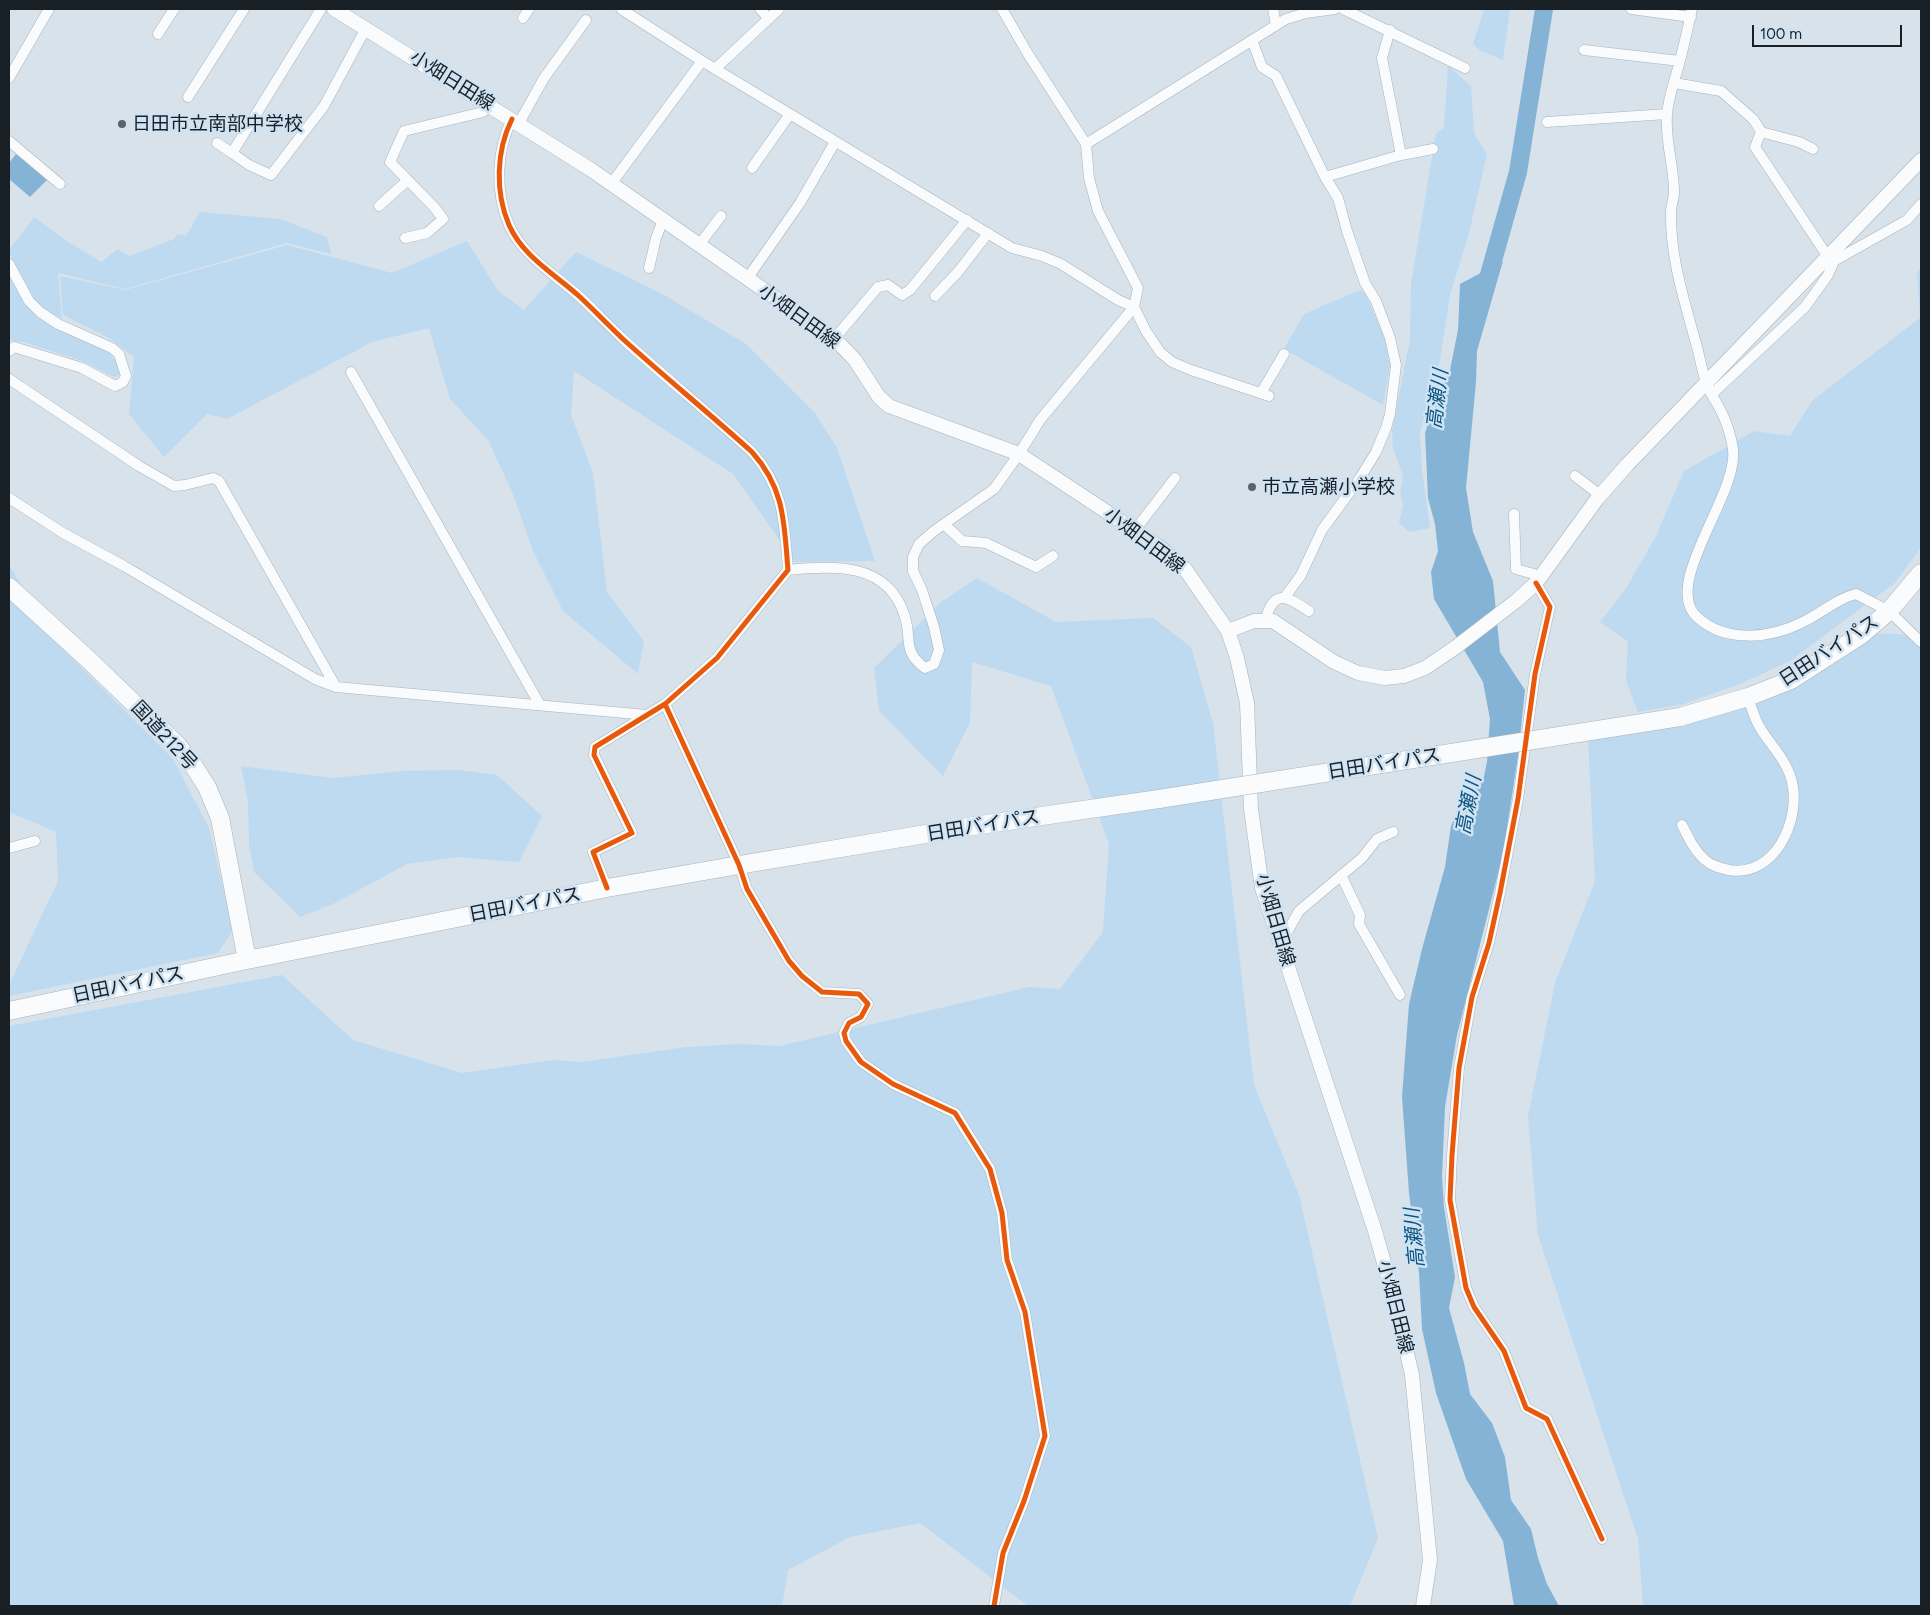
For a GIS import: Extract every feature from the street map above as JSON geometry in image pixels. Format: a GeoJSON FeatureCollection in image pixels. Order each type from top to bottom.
{"type":"FeatureCollection","features":[{"type":"Feature","properties":{"kind":"highway","name":"日田バイパス"},"geometry":{"type":"LineString","coordinates":[[9,1011],[247,960],[607,888],[980,825],[1159,799],[1680,717],[1748,697],[1791,680],[1860,635],[1889,611],[1921,573]]}},
{"type":"Feature","properties":{"kind":"highway","name":"国道212号"},"geometry":{"type":"LineString","coordinates":[[9,587],[90,660],[178,746],[193,765],[206,787],[220,818],[247,960]]}},
{"type":"Feature","properties":{"kind":"main road","name":"小畑日田線"},"geometry":{"type":"LineString","coordinates":[[334,9],[490,105],[612,184],[834,339],[855,360],[871,386],[889,406],[1019,454],[1160,547],[1185,569],[1228,631],[1237,658],[1247,703],[1251,808],[1262,888],[1375,1231],[1396,1305],[1412,1375],[1430,1560],[1423,1606]]}},
{"type":"Feature","properties":{"kind":"main road"},"geometry":{"type":"LineString","coordinates":[[1228,631],[1254,621],[1273,621],[1334,662],[1358,673],[1385,678],[1404,676],[1425,668],[1456,647],[1516,601],[1538,579],[1600,496],[1709,388],[1831,259],[1921,160]]}},
{"type":"Feature","properties":{"kind":"street"},"geometry":{"type":"LineString","coordinates":[[9,78],[49,9]]}},
{"type":"Feature","properties":{"kind":"street"},"geometry":{"type":"LineString","coordinates":[[158,34],[174,9]]}},
{"type":"Feature","properties":{"kind":"street"},"geometry":{"type":"LineString","coordinates":[[188,97],[244,9]]}},
{"type":"Feature","properties":{"kind":"street"},"geometry":{"type":"LineString","coordinates":[[232,153],[321,9]]}},
{"type":"Feature","properties":{"kind":"street"},"geometry":{"type":"LineString","coordinates":[[523,18],[529,9]]}},
{"type":"Feature","properties":{"kind":"street"},"geometry":{"type":"LineString","coordinates":[[621,9],[715,69],[1012,248],[1042,256],[1061,264],[1118,300],[1134,307],[1146,331],[1160,352],[1172,362],[1264,395],[1284,354]]}},
{"type":"Feature","properties":{"kind":"street"},"geometry":{"type":"LineString","coordinates":[[760,9],[769,19]]}},
{"type":"Feature","properties":{"kind":"street"},"geometry":{"type":"LineString","coordinates":[[715,69],[779,9]]}},
{"type":"Feature","properties":{"kind":"street"},"geometry":{"type":"LineString","coordinates":[[788,570],[820,567],[845,568],[868,573],[888,588],[898,600],[905,617],[909,650],[916,661],[925,668],[934,664],[939,650],[934,627],[913,571],[913,557],[919,544],[994,489],[1040,420],[1134,307],[1138,288],[1098,211],[1089,178],[1086,144],[1028,54],[1002,9]]}},
{"type":"Feature","properties":{"kind":"street"},"geometry":{"type":"LineString","coordinates":[[1272,9],[1276,25]]}},
{"type":"Feature","properties":{"kind":"street"},"geometry":{"type":"LineString","coordinates":[[1086,144],[1286,19],[1306,13],[1335,9]]}},
{"type":"Feature","properties":{"kind":"street"},"geometry":{"type":"LineString","coordinates":[[1344,9],[1465,68]]}},
{"type":"Feature","properties":{"kind":"street"},"geometry":{"type":"LineString","coordinates":[[1631,9],[1692,13],[1667,114],[1674,192],[1671,212],[1676,270],[1709,388],[1729,430],[1733,452],[1732,470],[1724,496],[1693,563],[1688,584],[1688,602],[1695,616],[1724,633],[1744,636],[1768,634],[1791,628],[1805,622],[1844,597],[1856,594],[1889,611],[1921,642]]}},
{"type":"Feature","properties":{"kind":"street"},"geometry":{"type":"LineString","coordinates":[[586,20],[506,132],[501,150],[500,184],[502,203],[510,226],[525,251],[580,297],[623,339],[752,452],[766,468],[777,493],[783,515],[788,570],[718,658],[664,704],[595,747],[594,755],[632,833],[593,852],[607,888]]}},
{"type":"Feature","properties":{"kind":"street"},"geometry":{"type":"LineString","coordinates":[[217,143],[249,166],[271,176],[324,106],[366,28]]}},
{"type":"Feature","properties":{"kind":"street"},"geometry":{"type":"LineString","coordinates":[[1390,30],[1382,58],[1401,155]]}},
{"type":"Feature","properties":{"kind":"street"},"geometry":{"type":"LineString","coordinates":[[1252,40],[1262,66],[1276,76],[1338,198],[1347,231],[1365,282],[1376,300],[1390,338],[1396,365],[1390,414],[1376,452],[1360,478],[1322,530],[1301,576],[1285,598]]}},
{"type":"Feature","properties":{"kind":"street"},"geometry":{"type":"LineString","coordinates":[[1584,50],[1680,61]]}},
{"type":"Feature","properties":{"kind":"street"},"geometry":{"type":"LineString","coordinates":[[612,184],[702,61]]}},
{"type":"Feature","properties":{"kind":"street"},"geometry":{"type":"LineString","coordinates":[[1674,83],[1721,91],[1754,120],[1761,132],[1799,142],[1813,148]]}},
{"type":"Feature","properties":{"kind":"street"},"geometry":{"type":"LineString","coordinates":[[405,238],[427,233],[443,219],[435,208],[390,162],[404,131],[483,112],[490,105]]}},
{"type":"Feature","properties":{"kind":"street"},"geometry":{"type":"LineString","coordinates":[[752,168],[790,114]]}},
{"type":"Feature","properties":{"kind":"street"},"geometry":{"type":"LineString","coordinates":[[1547,122],[1667,114]]}},
{"type":"Feature","properties":{"kind":"street"},"geometry":{"type":"LineString","coordinates":[[1761,132],[1756,146],[1831,259],[1906,220],[1921,204]]}},
{"type":"Feature","properties":{"kind":"street"},"geometry":{"type":"LineString","coordinates":[[9,141],[60,184]]}},
{"type":"Feature","properties":{"kind":"street"},"geometry":{"type":"LineString","coordinates":[[747,279],[800,203],[835,142]]}},
{"type":"Feature","properties":{"kind":"street"},"geometry":{"type":"LineString","coordinates":[[1326,177],[1401,155],[1434,149]]}},
{"type":"Feature","properties":{"kind":"street"},"geometry":{"type":"LineString","coordinates":[[379,206],[408,180]]}},
{"type":"Feature","properties":{"kind":"street"},"geometry":{"type":"LineString","coordinates":[[699,245],[722,216]]}},
{"type":"Feature","properties":{"kind":"street"},"geometry":{"type":"LineString","coordinates":[[649,268],[656,238],[663,220]]}},
{"type":"Feature","properties":{"kind":"street"},"geometry":{"type":"LineString","coordinates":[[834,339],[878,287],[888,285],[902,295],[910,290],[967,220]]}},
{"type":"Feature","properties":{"kind":"street"},"geometry":{"type":"LineString","coordinates":[[936,296],[958,272],[988,233]]}},
{"type":"Feature","properties":{"kind":"street"},"geometry":{"type":"LineString","coordinates":[[9,264],[29,301],[58,324],[112,348],[119,354],[126,376],[123,382],[116,386],[82,368],[14,347],[9,351]]}},
{"type":"Feature","properties":{"kind":"street"},"geometry":{"type":"LineString","coordinates":[[351,372],[540,705]]}},
{"type":"Feature","properties":{"kind":"street"},"geometry":{"type":"LineString","coordinates":[[9,379],[139,466],[174,486],[213,478],[219,481],[336,687]]}},
{"type":"Feature","properties":{"kind":"street"},"geometry":{"type":"LineString","coordinates":[[1575,476],[1600,496]]}},
{"type":"Feature","properties":{"kind":"street"},"geometry":{"type":"LineString","coordinates":[[1135,530],[1175,478]]}},
{"type":"Feature","properties":{"kind":"street"},"geometry":{"type":"LineString","coordinates":[[9,498],[63,533],[124,566],[315,679],[336,687],[647,715]]}},
{"type":"Feature","properties":{"kind":"street"},"geometry":{"type":"LineString","coordinates":[[1514,514],[1516,569],[1538,579],[1550,607],[1535,674],[1518,799],[1502,884],[1489,942],[1472,997],[1459,1068],[1450,1200],[1466,1288],[1474,1307],[1504,1352],[1526,1408],[1547,1419],[1602,1539]]}},
{"type":"Feature","properties":{"kind":"street"},"geometry":{"type":"LineString","coordinates":[[944,524],[962,541],[986,543],[1036,567],[1053,556]]}},
{"type":"Feature","properties":{"kind":"street"},"geometry":{"type":"LineString","coordinates":[[1265,621],[1269,606],[1276,599],[1285,598],[1309,611]]}},
{"type":"Feature","properties":{"kind":"street"},"geometry":{"type":"LineString","coordinates":[[1682,824],[1693,846],[1706,861],[1717,867],[1736,871],[1746,871],[1763,864],[1775,853],[1782,842],[1790,824],[1793,804],[1793,782],[1784,762],[1759,725],[1748,697]]}},
{"type":"Feature","properties":{"kind":"street"},"geometry":{"type":"LineString","coordinates":[[664,704],[739,865],[747,888],[789,961],[802,976],[822,992],[859,994],[868,1004],[861,1017],[849,1023],[844,1033],[846,1041],[861,1062],[893,1084],[955,1113],[990,1169],[1002,1213],[1007,1260],[1025,1312],[1045,1436],[1024,1501],[1003,1553],[994,1606]]}},
{"type":"Feature","properties":{"kind":"street"},"geometry":{"type":"LineString","coordinates":[[1281,943],[1299,911],[1362,858],[1377,839],[1393,832]]}},
{"type":"Feature","properties":{"kind":"street"},"geometry":{"type":"LineString","coordinates":[[9,848],[35,841]]}},
{"type":"Feature","properties":{"kind":"street"},"geometry":{"type":"LineString","coordinates":[[1341,875],[1360,915],[1359,924],[1400,995]]}},
{"type":"Feature","properties":{"kind":"shaded area"},"geometry":{"type":"Polygon","coordinates":[[[1484,9],[1510,9],[1503,60],[1481,51],[1473,44],[1484,9]]]}},
{"type":"Feature","properties":{"kind":"shaded area"},"geometry":{"type":"Polygon","coordinates":[[[1448,66],[1471,86],[1474,133],[1487,154],[1469,233],[1450,295],[1440,361],[1420,433],[1422,471],[1430,528],[1409,532],[1399,523],[1403,505],[1400,494],[1403,476],[1393,448],[1392,431],[1410,340],[1411,284],[1436,133],[1444,128],[1448,66]]]}},
{"type":"Feature","properties":{"kind":"shaded area"},"geometry":{"type":"Polygon","coordinates":[[[200,212],[280,219],[327,237],[331,254],[287,243],[125,289],[58,273],[62,319],[43,309],[32,298],[9,253],[9,250],[34,217],[67,241],[101,262],[118,249],[129,256],[174,239],[177,234],[186,236],[200,212]]]}},
{"type":"Feature","properties":{"kind":"shaded area"},"geometry":{"type":"Polygon","coordinates":[[[467,241],[498,291],[524,310],[576,252],[664,295],[746,344],[815,413],[837,448],[875,561],[795,562],[733,474],[574,371],[571,415],[593,473],[607,592],[644,641],[638,674],[563,611],[533,551],[513,494],[488,440],[450,399],[429,328],[372,342],[227,419],[207,414],[164,457],[129,414],[134,357],[111,339],[63,315],[60,276],[125,290],[287,245],[392,273],[467,241]]]}},
{"type":"Feature","properties":{"kind":"shaded area"},"geometry":{"type":"Polygon","coordinates":[[[9,268],[27,302],[105,348],[122,369],[120,375],[114,377],[82,361],[27,343],[9,340],[9,268]]]}},
{"type":"Feature","properties":{"kind":"shaded area"},"geometry":{"type":"Polygon","coordinates":[[[1921,269],[1921,547],[1895,583],[1790,661],[1740,684],[1684,704],[1638,712],[1626,680],[1628,642],[1600,622],[1625,590],[1655,538],[1684,471],[1754,431],[1790,436],[1813,400],[1920,318],[1917,272],[1921,269]]]}},
{"type":"Feature","properties":{"kind":"shaded area"},"geometry":{"type":"Polygon","coordinates":[[[1360,290],[1365,293],[1385,338],[1390,366],[1383,405],[1284,349],[1304,314],[1360,290]]]}},
{"type":"Feature","properties":{"kind":"shaded area"},"geometry":{"type":"Polygon","coordinates":[[[9,565],[57,643],[173,759],[209,828],[233,930],[218,953],[9,996],[9,985],[58,881],[56,832],[9,812],[9,565]]]}},
{"type":"Feature","properties":{"kind":"shaded area"},"geometry":{"type":"Polygon","coordinates":[[[977,578],[1056,622],[1153,618],[1191,647],[1213,723],[1254,1085],[1299,1195],[1378,1538],[1350,1606],[1028,1606],[920,1523],[850,1537],[788,1570],[782,1606],[9,1606],[9,1026],[282,975],[353,1040],[462,1073],[553,1060],[581,1062],[686,1047],[739,1044],[780,1046],[1029,987],[1060,989],[1103,932],[1109,844],[1051,686],[972,662],[970,723],[943,776],[879,711],[874,668],[940,603],[977,578]]]}},
{"type":"Feature","properties":{"kind":"shaded area"},"geometry":{"type":"Polygon","coordinates":[[[1873,633],[1921,635],[1921,1606],[1643,1606],[1638,1539],[1538,1235],[1528,1116],[1555,983],[1595,881],[1588,739],[1721,715],[1789,689],[1873,633]]]}},
{"type":"Feature","properties":{"kind":"shaded area"},"geometry":{"type":"Polygon","coordinates":[[[241,766],[333,778],[402,771],[459,770],[497,775],[542,816],[519,862],[458,857],[407,864],[335,903],[300,917],[254,872],[249,845],[248,801],[241,766]]]}},
{"type":"Feature","properties":{"kind":"water"},"geometry":{"type":"Polygon","coordinates":[[[16,154],[47,180],[30,197],[9,179],[9,163],[16,154]]]}},
{"type":"Feature","properties":{"kind":"water"},"geometry":{"type":"Polygon","coordinates":[[[1503,261],[1477,351],[1466,488],[1473,532],[1493,581],[1500,652],[1525,690],[1518,756],[1503,854],[1457,1035],[1445,1107],[1442,1177],[1444,1207],[1455,1277],[1449,1308],[1464,1363],[1470,1394],[1492,1423],[1505,1457],[1511,1500],[1531,1529],[1547,1584],[1559,1606],[1514,1606],[1503,1541],[1466,1479],[1436,1393],[1422,1329],[1419,1273],[1409,1193],[1402,1097],[1409,1004],[1445,867],[1451,826],[1463,798],[1483,781],[1487,762],[1490,719],[1483,682],[1434,599],[1431,572],[1438,551],[1435,524],[1428,498],[1425,433],[1436,400],[1450,370],[1458,330],[1460,284],[1503,261]]]}},
{"type":"Feature","properties":{"kind":"waterway","name":"高瀬川"},"geometry":{"type":"LineString","coordinates":[[1485,289],[1518,172],[1544,9]]}},
{"type":"Feature","properties":{"kind":"cycle path"},"geometry":{"type":"LineString","coordinates":[[512,119],[503,144],[499,172],[504,212],[515,236],[531,256],[580,297],[624,340],[752,452],[771,479],[777,493],[784,522],[788,570],[717,658],[665,704],[595,747],[594,755],[632,833],[593,852],[607,888]]}},
{"type":"Feature","properties":{"kind":"cycle path"},"geometry":{"type":"LineString","coordinates":[[1536,583],[1550,607],[1535,674],[1518,799],[1500,893],[1489,943],[1472,997],[1459,1068],[1450,1200],[1466,1288],[1474,1307],[1504,1351],[1526,1408],[1547,1419],[1602,1539]]}},
{"type":"Feature","properties":{"kind":"cycle path"},"geometry":{"type":"LineString","coordinates":[[665,704],[739,865],[747,889],[789,961],[802,976],[822,992],[859,994],[868,1004],[861,1017],[849,1023],[844,1033],[846,1041],[861,1062],[893,1084],[955,1113],[990,1169],[1002,1213],[1007,1260],[1025,1312],[1045,1436],[1024,1501],[1003,1553],[994,1606]]}},
{"type":"Feature","properties":{"kind":"place","name":"日田市立南部中学校"},"geometry":{"type":"Point","coordinates":[122,124]}},
{"type":"Feature","properties":{"kind":"place","name":"市立高瀬小学校"},"geometry":{"type":"Point","coordinates":[1252,487]}}]}
